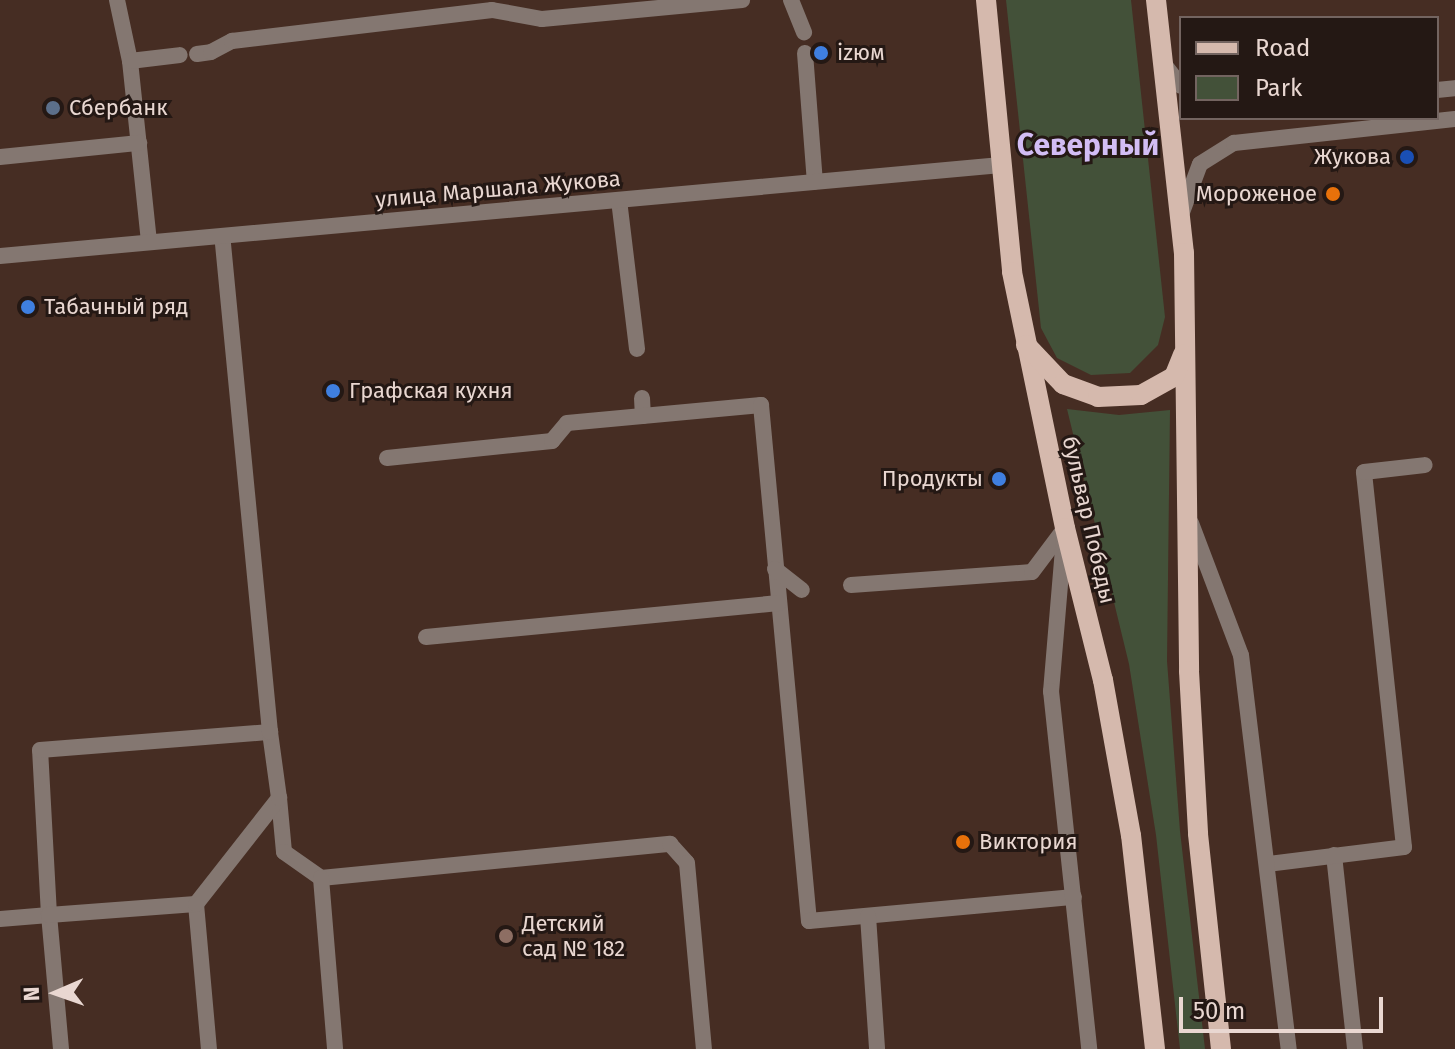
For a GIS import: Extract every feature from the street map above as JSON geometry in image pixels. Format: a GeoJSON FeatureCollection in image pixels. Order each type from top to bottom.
{"type":"FeatureCollection","features":[{"type":"Feature","properties":{"kind":"main road","name":"бульвар Победы"},"geometry":{"type":"LineString","coordinates":[[986,0],[1012,272],[1065,528],[1103,680],[1131,835],[1155,1049]]}},
{"type":"Feature","properties":{"kind":"main road"},"geometry":{"type":"LineString","coordinates":[[1156,0],[1181,215],[1188,345],[1184,506],[1198,834],[1221,1049]]}},
{"type":"Feature","properties":{"kind":"main road"},"geometry":{"type":"LineString","coordinates":[[1026,345],[1063,384],[1098,397],[1141,395],[1174,377],[1188,345]]}},
{"type":"Feature","properties":{"kind":"street"},"geometry":{"type":"LineString","coordinates":[[117,0],[130,61],[149,242]]}},
{"type":"Feature","properties":{"kind":"street"},"geometry":{"type":"LineString","coordinates":[[130,61],[211,52],[232,41],[492,10],[542,19],[742,0]]}},
{"type":"Feature","properties":{"kind":"street"},"geometry":{"type":"LineString","coordinates":[[791,0],[804,33]]}},
{"type":"Feature","properties":{"kind":"street"},"geometry":{"type":"LineString","coordinates":[[805,53],[815,182]]}},
{"type":"Feature","properties":{"kind":"street"},"geometry":{"type":"LineString","coordinates":[[1163,63],[1179,83]]}},
{"type":"Feature","properties":{"kind":"street"},"geometry":{"type":"LineString","coordinates":[[1181,215],[1200,164],[1234,143],[1455,119]]}},
{"type":"Feature","properties":{"kind":"street"},"geometry":{"type":"LineString","coordinates":[[0,157],[139,143]]}},
{"type":"Feature","properties":{"kind":"street","name":"улица Маршала Жукова"},"geometry":{"type":"LineString","coordinates":[[0,256],[1001,165]]}},
{"type":"Feature","properties":{"kind":"street"},"geometry":{"type":"LineString","coordinates":[[619,200],[637,349]]}},
{"type":"Feature","properties":{"kind":"street"},"geometry":{"type":"LineString","coordinates":[[222,236],[284,852],[321,878],[670,844],[687,863],[704,1049]]}},
{"type":"Feature","properties":{"kind":"street"},"geometry":{"type":"LineString","coordinates":[[642,398],[643,416]]}},
{"type":"Feature","properties":{"kind":"street"},"geometry":{"type":"LineString","coordinates":[[387,458],[552,441],[567,423],[761,405],[809,921],[1074,897]]}},
{"type":"Feature","properties":{"kind":"street"},"geometry":{"type":"LineString","coordinates":[[1268,864],[1404,847],[1364,472],[1425,465]]}},
{"type":"Feature","properties":{"kind":"street"},"geometry":{"type":"LineString","coordinates":[[1184,506],[1241,655],[1289,1049]]}},
{"type":"Feature","properties":{"kind":"street"},"geometry":{"type":"LineString","coordinates":[[851,585],[1032,572],[1065,528]]}},
{"type":"Feature","properties":{"kind":"street"},"geometry":{"type":"LineString","coordinates":[[1065,528],[1051,691],[1089,1049]]}},
{"type":"Feature","properties":{"kind":"street"},"geometry":{"type":"LineString","coordinates":[[775,569],[802,590]]}},
{"type":"Feature","properties":{"kind":"street"},"geometry":{"type":"LineString","coordinates":[[426,637],[778,603]]}},
{"type":"Feature","properties":{"kind":"street"},"geometry":{"type":"LineString","coordinates":[[61,1049],[49,915],[40,750],[270,732]]}},
{"type":"Feature","properties":{"kind":"street"},"geometry":{"type":"LineString","coordinates":[[209,1049],[196,904],[279,798]]}},
{"type":"Feature","properties":{"kind":"street"},"geometry":{"type":"LineString","coordinates":[[1334,855],[1355,1049]]}},
{"type":"Feature","properties":{"kind":"street"},"geometry":{"type":"LineString","coordinates":[[321,878],[335,1049]]}},
{"type":"Feature","properties":{"kind":"street"},"geometry":{"type":"LineString","coordinates":[[0,919],[196,904]]}},
{"type":"Feature","properties":{"kind":"street"},"geometry":{"type":"LineString","coordinates":[[868,916],[877,1049]]}},
{"type":"Feature","properties":{"kind":"green space"},"geometry":{"type":"Polygon","coordinates":[[[1006,0],[1131,0],[1165,317],[1158,345],[1130,373],[1091,375],[1057,358],[1041,328],[1006,0]]]}},
{"type":"Feature","properties":{"kind":"green space"},"geometry":{"type":"Polygon","coordinates":[[[1067,409],[1119,415],[1170,410],[1167,661],[1180,831],[1205,1049],[1180,1049],[1156,835],[1129,664],[1067,409]]]}},
{"type":"Feature","properties":{"kind":"place","name":"izюм"},"geometry":{"type":"Point","coordinates":[821,53]}},
{"type":"Feature","properties":{"kind":"place","name":"Сбербанк"},"geometry":{"type":"Point","coordinates":[53,108]}},
{"type":"Feature","properties":{"kind":"place","name":"Жукова"},"geometry":{"type":"Point","coordinates":[1407,157]}},
{"type":"Feature","properties":{"kind":"place","name":"Мороженое"},"geometry":{"type":"Point","coordinates":[1333,194]}},
{"type":"Feature","properties":{"kind":"place","name":"Табачный ряд"},"geometry":{"type":"Point","coordinates":[28,307]}},
{"type":"Feature","properties":{"kind":"place","name":"Графская кухня"},"geometry":{"type":"Point","coordinates":[333,391]}},
{"type":"Feature","properties":{"kind":"place","name":"Продукты"},"geometry":{"type":"Point","coordinates":[999,479]}},
{"type":"Feature","properties":{"kind":"place","name":"Виктория"},"geometry":{"type":"Point","coordinates":[963,842]}},
{"type":"Feature","properties":{"kind":"place","name":"Детский сад № 182"},"geometry":{"type":"Point","coordinates":[506,936]}},
{"type":"Feature","properties":{"kind":"district","name":"Северный"},"geometry":{"type":"Point","coordinates":[1088,145]}}]}
